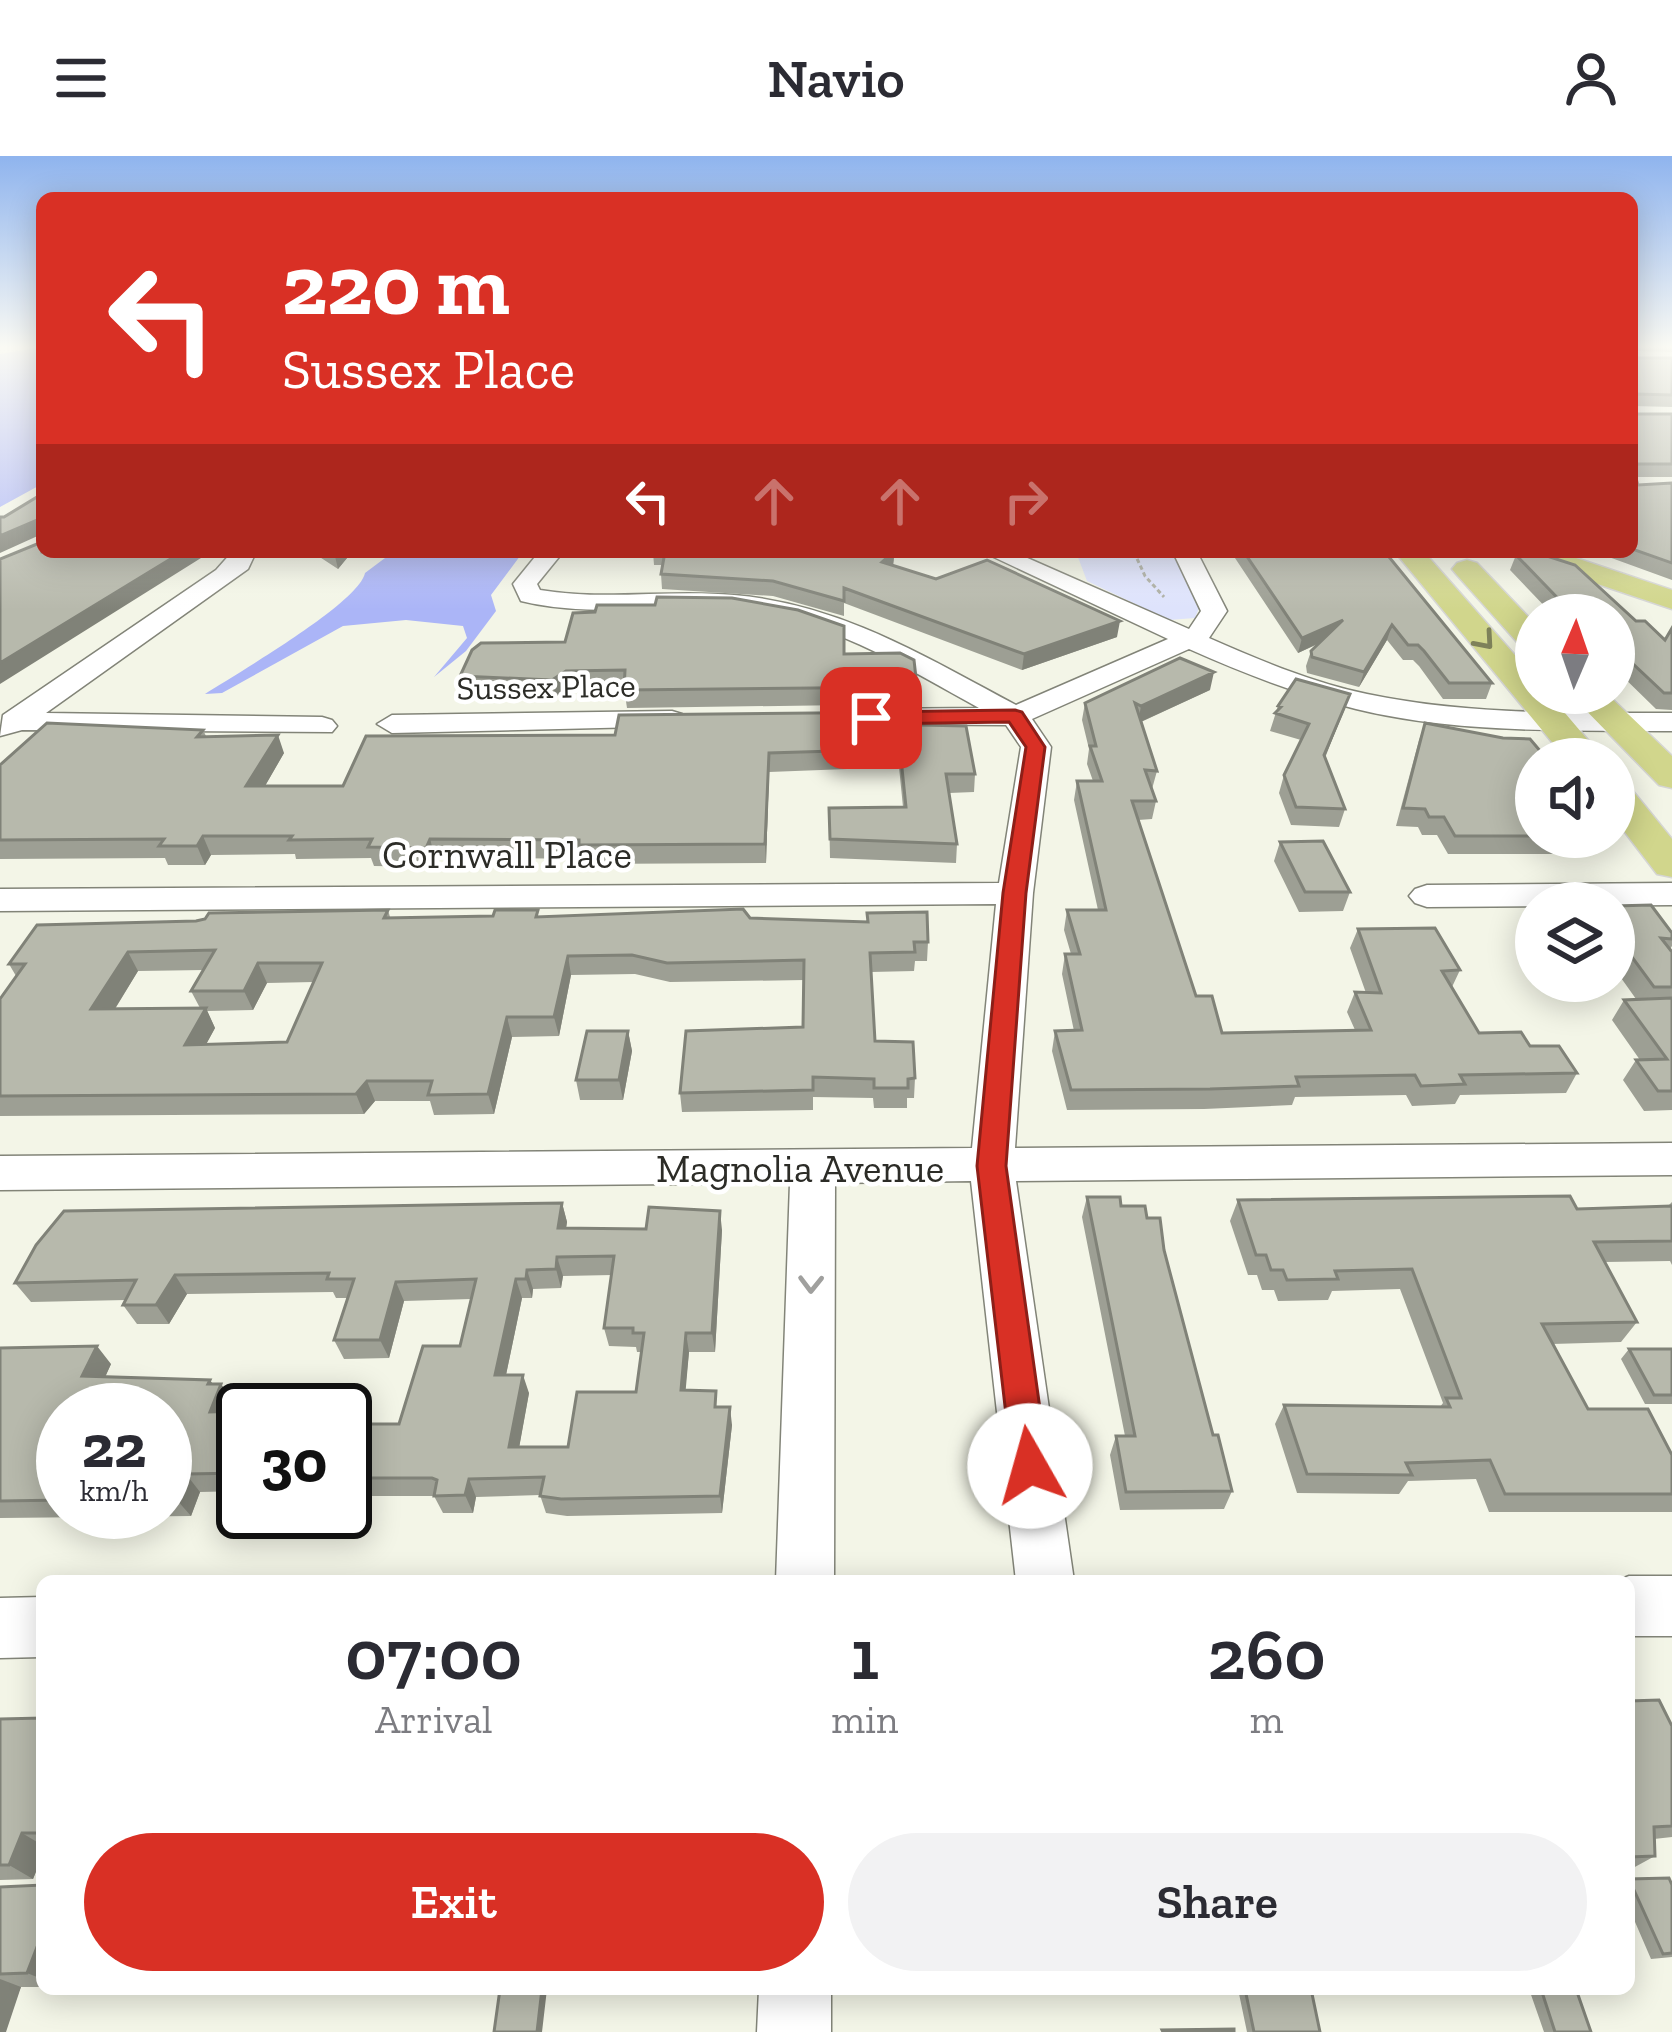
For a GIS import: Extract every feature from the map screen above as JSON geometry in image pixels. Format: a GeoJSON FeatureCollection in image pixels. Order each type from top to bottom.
{"type":"FeatureCollection","features":[{"type":"Feature","properties":{"kind":"main road"},"geometry":{"type":"LineString","coordinates":[[1414,558],[1568,738]]}},
{"type":"Feature","properties":{"kind":"main road"},"geometry":{"type":"LineString","coordinates":[[1457,558],[1515,621]]}},
{"type":"Feature","properties":{"kind":"main road"},"geometry":{"type":"LineString","coordinates":[[1547,558],[1672,601]]}},
{"type":"Feature","properties":{"kind":"main road"},"geometry":{"type":"LineString","coordinates":[[1610,714],[1672,777]]}},
{"type":"Feature","properties":{"kind":"main road"},"geometry":{"type":"LineString","coordinates":[[1635,819],[1672,865]]}},
{"type":"Feature","properties":{"kind":"street"},"geometry":{"type":"LineString","coordinates":[[6,727],[242,558]]}},
{"type":"Feature","properties":{"kind":"street"},"geometry":{"type":"LineString","coordinates":[[546,558],[525,584],[530,596],[734,602],[816,616],[857,630],[1015,716],[1036,747],[1015,893],[992,1166],[1044,1575]]}},
{"type":"Feature","properties":{"kind":"street"},"geometry":{"type":"LineString","coordinates":[[1008,558],[1302,686],[1362,702],[1459,717],[1672,722]]}},
{"type":"Feature","properties":{"kind":"street"},"geometry":{"type":"LineString","coordinates":[[847,718],[1015,716],[1190,639],[1214,611],[1188,558]]}},
{"type":"Feature","properties":{"kind":"street","name":"Sussex Place"},"geometry":{"type":"LineString","coordinates":[[392,724],[703,720]]}},
{"type":"Feature","properties":{"kind":"street"},"geometry":{"type":"LineString","coordinates":[[6,727],[322,726]]}},
{"type":"Feature","properties":{"kind":"street","name":"Cornwall Place"},"geometry":{"type":"LineString","coordinates":[[0,900],[1015,893]]}},
{"type":"Feature","properties":{"kind":"street"},"geometry":{"type":"LineString","coordinates":[[1427,896],[1672,894]]}},
{"type":"Feature","properties":{"kind":"street","name":"Magnolia Avenue"},"geometry":{"type":"LineString","coordinates":[[0,1173],[1672,1159]]}},
{"type":"Feature","properties":{"kind":"street"},"geometry":{"type":"LineString","coordinates":[[805,1575],[813,1167]]}},
{"type":"Feature","properties":{"kind":"street"},"geometry":{"type":"LineString","coordinates":[[1635,1606],[1672,1606]]}},
{"type":"Feature","properties":{"kind":"street"},"geometry":{"type":"LineString","coordinates":[[0,1628],[36,1628]]}},
{"type":"Feature","properties":{"kind":"street"},"geometry":{"type":"LineString","coordinates":[[794,2032],[795,1995]]}},
{"type":"Feature","properties":{"kind":"shaded area"},"geometry":{"type":"Polygon","coordinates":[[[1078,558],[1180,558],[1203,598],[1195,618],[1169,620],[1087,581],[1078,558]]]}},
{"type":"Feature","properties":{"kind":"water"},"geometry":{"type":"Polygon","coordinates":[[[0,435],[36,435],[36,487],[0,507],[0,435]]]}},
{"type":"Feature","properties":{"kind":"water"},"geometry":{"type":"Polygon","coordinates":[[[385,558],[519,558],[491,595],[496,611],[466,651],[434,677],[467,638],[463,626],[406,620],[343,626],[222,693],[205,694],[320,619],[358,586],[365,573],[385,558]]]}},
{"type":"Feature","properties":{"kind":"building"},"geometry":{"type":"Polygon","coordinates":[[[1638,435],[1672,435],[1672,464],[1638,464],[1638,435]]]}},
{"type":"Feature","properties":{"kind":"building"},"geometry":{"type":"Polygon","coordinates":[[[1672,483],[1672,563],[1638,551],[1638,485],[1672,483]]]}},
{"type":"Feature","properties":{"kind":"building"},"geometry":{"type":"Polygon","coordinates":[[[36,498],[36,520],[0,536],[0,517],[36,498]]]}},
{"type":"Feature","properties":{"kind":"building"},"geometry":{"type":"Polygon","coordinates":[[[36,544],[36,558],[172,558],[0,663],[0,559],[36,544]]]}},
{"type":"Feature","properties":{"kind":"building"},"geometry":{"type":"Polygon","coordinates":[[[664,558],[886,558],[882,562],[936,579],[987,560],[1120,621],[1024,654],[844,588],[844,601],[773,581],[661,574],[664,558]]]}},
{"type":"Feature","properties":{"kind":"building"},"geometry":{"type":"Polygon","coordinates":[[[1248,558],[1390,558],[1492,683],[1449,683],[1424,651],[1408,645],[1392,625],[1364,672],[1312,657],[1311,651],[1343,620],[1302,638],[1248,558]]]}},
{"type":"Feature","properties":{"kind":"building"},"geometry":{"type":"Polygon","coordinates":[[[1519,558],[1553,558],[1575,565],[1607,594],[1554,594],[1519,558]]]}},
{"type":"Feature","properties":{"kind":"building"},"geometry":{"type":"Polygon","coordinates":[[[657,597],[732,598],[798,610],[844,626],[844,654],[900,653],[914,660],[917,687],[624,690],[625,670],[566,671],[552,680],[460,676],[472,650],[481,643],[565,642],[573,613],[595,612],[597,605],[655,605],[657,597]]]}},
{"type":"Feature","properties":{"kind":"building"},"geometry":{"type":"Polygon","coordinates":[[[1635,620],[1645,621],[1665,640],[1672,628],[1672,693],[1664,693],[1635,666],[1635,620]]]}},
{"type":"Feature","properties":{"kind":"building"},"geometry":{"type":"Polygon","coordinates":[[[1180,658],[1214,672],[1141,706],[1135,703],[1157,771],[1145,770],[1156,801],[1132,801],[1196,996],[1212,996],[1222,1033],[1371,1030],[1355,992],[1381,993],[1358,929],[1435,928],[1460,970],[1442,971],[1479,1033],[1521,1032],[1530,1046],[1559,1046],[1577,1073],[1460,1075],[1465,1084],[1421,1086],[1415,1075],[1296,1077],[1299,1086],[1071,1090],[1055,1031],[1082,1030],[1065,954],[1080,954],[1067,910],[1106,910],[1077,781],[1102,781],[1090,746],[1096,746],[1085,703],[1180,658]]]}},
{"type":"Feature","properties":{"kind":"building"},"geometry":{"type":"Polygon","coordinates":[[[1296,679],[1350,694],[1324,755],[1345,809],[1296,807],[1284,775],[1309,724],[1275,713],[1296,679]]]}},
{"type":"Feature","properties":{"kind":"building"},"geometry":{"type":"Polygon","coordinates":[[[920,712],[921,725],[966,726],[975,774],[946,774],[957,844],[830,839],[829,808],[906,807],[900,749],[769,753],[765,844],[579,845],[579,840],[430,839],[426,848],[368,847],[372,839],[289,840],[292,836],[203,836],[197,846],[159,846],[164,839],[0,840],[0,765],[47,723],[203,730],[197,737],[278,735],[246,786],[343,786],[366,736],[615,735],[619,715],[920,712]]]}},
{"type":"Feature","properties":{"kind":"building"},"geometry":{"type":"Polygon","coordinates":[[[1425,723],[1515,738],[1515,836],[1455,836],[1444,817],[1429,817],[1425,809],[1403,808],[1425,723]]]}},
{"type":"Feature","properties":{"kind":"building"},"geometry":{"type":"Polygon","coordinates":[[[1323,841],[1350,892],[1305,892],[1280,842],[1323,841]]]}},
{"type":"Feature","properties":{"kind":"building"},"geometry":{"type":"Polygon","coordinates":[[[1635,905],[1651,905],[1672,933],[1672,939],[1661,938],[1672,952],[1672,987],[1654,987],[1635,961],[1635,905]]]}},
{"type":"Feature","properties":{"kind":"building"},"geometry":{"type":"Polygon","coordinates":[[[743,909],[750,918],[868,922],[867,913],[927,912],[928,942],[914,942],[915,952],[870,953],[875,1041],[913,1042],[915,1078],[908,1079],[908,1088],[874,1088],[874,1079],[813,1077],[813,1090],[680,1093],[686,1031],[803,1027],[804,960],[667,963],[632,955],[568,956],[554,1017],[507,1017],[488,1094],[428,1095],[432,1081],[367,1081],[356,1094],[0,1096],[0,999],[25,964],[9,964],[37,925],[196,921],[209,913],[388,910],[384,918],[493,916],[495,910],[538,910],[536,917],[743,909]],[[215,950],[128,952],[91,1009],[206,1008],[185,1045],[287,1042],[322,963],[258,963],[244,991],[191,991],[215,950]]]}},
{"type":"Feature","properties":{"kind":"building"},"geometry":{"type":"Polygon","coordinates":[[[1672,998],[1672,1091],[1658,1091],[1636,1060],[1667,1059],[1625,1002],[1672,998]]]}},
{"type":"Feature","properties":{"kind":"building"},"geometry":{"type":"Polygon","coordinates":[[[587,1031],[628,1031],[619,1080],[576,1080],[587,1031]]]}},
{"type":"Feature","properties":{"kind":"building"},"geometry":{"type":"Polygon","coordinates":[[[1570,1196],[1577,1209],[1672,1206],[1672,1241],[1594,1242],[1637,1322],[1542,1324],[1588,1409],[1648,1409],[1672,1455],[1672,1494],[1505,1494],[1490,1460],[1406,1463],[1412,1475],[1307,1474],[1284,1405],[1450,1407],[1446,1398],[1461,1398],[1412,1269],[1335,1271],[1338,1279],[1287,1280],[1283,1270],[1271,1270],[1266,1255],[1256,1255],[1238,1200],[1570,1196]]]}},
{"type":"Feature","properties":{"kind":"building"},"geometry":{"type":"Polygon","coordinates":[[[1087,1197],[1120,1197],[1121,1206],[1145,1206],[1147,1218],[1160,1218],[1164,1250],[1232,1491],[1126,1492],[1116,1436],[1135,1436],[1087,1197]]]}},
{"type":"Feature","properties":{"kind":"building"},"geometry":{"type":"Polygon","coordinates":[[[562,1203],[558,1228],[646,1229],[649,1207],[720,1211],[712,1333],[686,1333],[681,1390],[716,1391],[715,1407],[730,1407],[720,1496],[561,1499],[540,1496],[544,1477],[469,1479],[465,1495],[434,1496],[437,1480],[432,1478],[372,1478],[372,1424],[399,1424],[423,1346],[460,1346],[476,1279],[396,1282],[380,1340],[334,1340],[354,1279],[327,1279],[329,1273],[175,1275],[156,1305],[123,1305],[136,1280],[15,1283],[36,1245],[64,1211],[562,1203]],[[614,1256],[557,1257],[556,1269],[527,1270],[526,1279],[516,1279],[495,1375],[523,1375],[509,1447],[568,1447],[577,1392],[636,1392],[644,1333],[633,1333],[633,1328],[604,1328],[614,1256]]]}},
{"type":"Feature","properties":{"kind":"building"},"geometry":{"type":"Polygon","coordinates":[[[97,1346],[82,1376],[210,1380],[208,1384],[216,1384],[210,1412],[216,1412],[216,1473],[192,1474],[192,1383],[36,1383],[36,1500],[0,1501],[0,1348],[97,1346]]]}},
{"type":"Feature","properties":{"kind":"building"},"geometry":{"type":"Polygon","coordinates":[[[1629,1349],[1672,1349],[1672,1395],[1654,1395],[1629,1349]]]}},
{"type":"Feature","properties":{"kind":"building"},"geometry":{"type":"Polygon","coordinates":[[[1659,1700],[1672,1726],[1672,1826],[1654,1827],[1655,1856],[1635,1857],[1635,1701],[1659,1700]]]}},
{"type":"Feature","properties":{"kind":"building"},"geometry":{"type":"Polygon","coordinates":[[[36,1718],[36,1833],[22,1833],[9,1865],[0,1865],[0,1719],[36,1718]]]}},
{"type":"Feature","properties":{"kind":"building"},"geometry":{"type":"Polygon","coordinates":[[[1669,1878],[1672,1953],[1663,1954],[1635,1892],[1635,1879],[1669,1878]]]}},
{"type":"Feature","properties":{"kind":"building"},"geometry":{"type":"Polygon","coordinates":[[[36,1885],[36,1950],[27,1973],[0,1974],[0,1887],[36,1885]]]}},
{"type":"Feature","properties":{"kind":"building"},"geometry":{"type":"Polygon","coordinates":[[[499,1995],[541,1995],[537,2032],[494,2032],[499,1995]]]}},
{"type":"Feature","properties":{"kind":"building"},"geometry":{"type":"Polygon","coordinates":[[[1246,1995],[1312,1995],[1320,2032],[1254,2032],[1246,1995]]]}},
{"type":"Feature","properties":{"kind":"building"},"geometry":{"type":"Polygon","coordinates":[[[1543,1995],[1578,1995],[1591,2032],[1555,2032],[1543,1995]]]}},
{"type":"Feature","properties":{"kind":"building"},"geometry":{"type":"Polygon","coordinates":[[[1234,2029],[1234,2032],[1162,2030],[1234,2029]]]}},
{"type":"Feature","properties":{"kind":"route"},"geometry":{"type":"LineString","coordinates":[[871,718],[1015,716],[1036,747],[1015,893],[992,1166],[1030,1466]]}}]}
